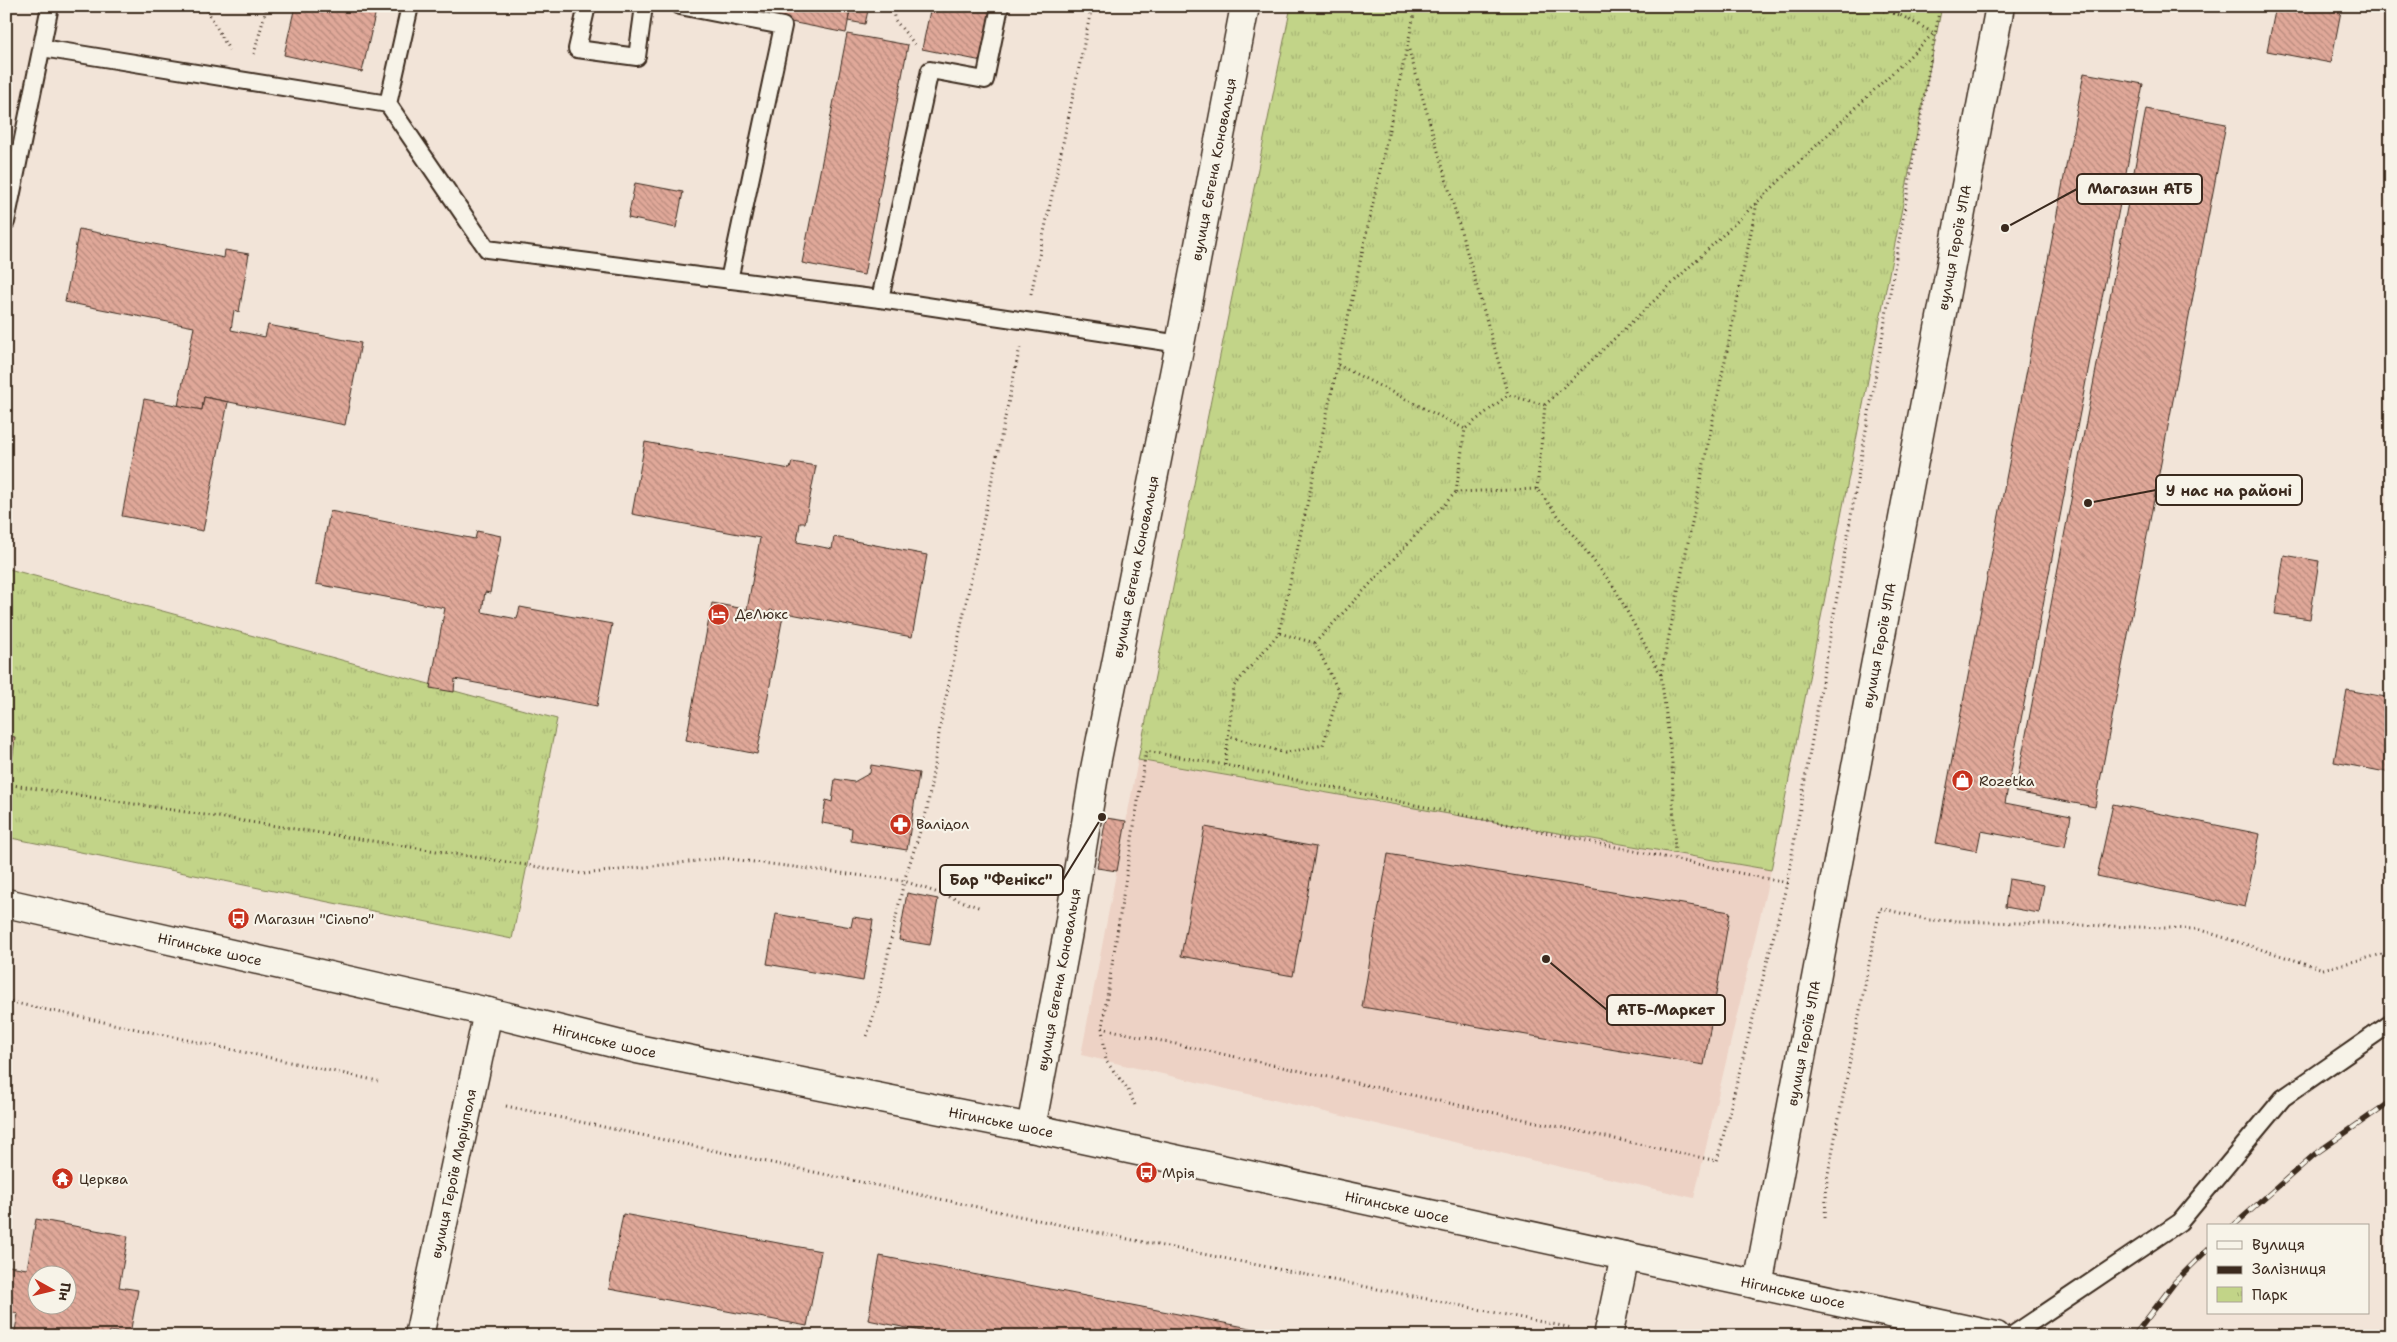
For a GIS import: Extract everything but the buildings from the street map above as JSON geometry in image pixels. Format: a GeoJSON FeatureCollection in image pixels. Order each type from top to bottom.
{"type":"FeatureCollection","features":[{"type":"Feature","properties":{"kind":"street","name":"вулиця Євгена Коновальця"},"geometry":{"type":"LineString","coordinates":[[1031,1128],[1068,932],[1095,769],[1245,6]]}},
{"type":"Feature","properties":{"kind":"street","name":"вулиця Героїв УПА"},"geometry":{"type":"LineString","coordinates":[[1758,1285],[2000,6]]}},
{"type":"Feature","properties":{"kind":"street","name":"Нігинське шосе"},"geometry":{"type":"LineString","coordinates":[[6,903],[488,1012],[637,1049],[1031,1128],[1996,1336]]}},
{"type":"Feature","properties":{"kind":"street","name":"вулиця Героїв Маріуполя"},"geometry":{"type":"LineString","coordinates":[[420,1336],[488,1012]]}},
{"type":"Feature","properties":{"kind":"street"},"geometry":{"type":"LineString","coordinates":[[1608,1336],[1625,1256]]}},
{"type":"Feature","properties":{"kind":"lane"},"geometry":{"type":"LineString","coordinates":[[6,222],[50,6]]}},
{"type":"Feature","properties":{"kind":"lane"},"geometry":{"type":"LineString","coordinates":[[388,104],[410,6]]}},
{"type":"Feature","properties":{"kind":"lane"},"geometry":{"type":"LineString","coordinates":[[587,6],[577,48],[637,57],[644,6]]}},
{"type":"Feature","properties":{"kind":"lane"},"geometry":{"type":"LineString","coordinates":[[680,6],[783,26],[729,280]]}},
{"type":"Feature","properties":{"kind":"lane"},"geometry":{"type":"LineString","coordinates":[[880,299],[930,70],[985,80],[1000,6]]}},
{"type":"Feature","properties":{"kind":"lane"},"geometry":{"type":"LineString","coordinates":[[42,48],[388,104],[487,249],[880,299],[1180,344]]}},
{"type":"Feature","properties":{"kind":"lane"},"geometry":{"type":"LineString","coordinates":[[2011,1336],[2180,1222],[2283,1098],[2391,1024]]}},
{"type":"Feature","properties":{"kind":"path"},"geometry":{"type":"LineString","coordinates":[[205,6],[247,81]]}},
{"type":"Feature","properties":{"kind":"path"},"geometry":{"type":"LineString","coordinates":[[247,81],[267,6]]}},
{"type":"Feature","properties":{"kind":"path"},"geometry":{"type":"LineString","coordinates":[[891,6],[896,20],[916,46],[923,61],[930,70]]}},
{"type":"Feature","properties":{"kind":"path"},"geometry":{"type":"LineString","coordinates":[[867,1036],[877,1004],[904,881],[927,810],[941,721],[1092,6]]}},
{"type":"Feature","properties":{"kind":"path"},"geometry":{"type":"LineString","coordinates":[[1225,765],[1234,686],[1279,633],[1416,6]]}},
{"type":"Feature","properties":{"kind":"path"},"geometry":{"type":"LineString","coordinates":[[1864,6],[1900,14],[1934,34]]}},
{"type":"Feature","properties":{"kind":"path"},"geometry":{"type":"LineString","coordinates":[[1900,14],[1902,6]]}},
{"type":"Feature","properties":{"kind":"path"},"geometry":{"type":"LineString","coordinates":[[1102,1028],[1717,1161],[1787,883],[1940,6]]}},
{"type":"Feature","properties":{"kind":"path"},"geometry":{"type":"LineString","coordinates":[[1661,675],[1614,587],[1537,489],[1545,405],[1934,34]]}},
{"type":"Feature","properties":{"kind":"path"},"geometry":{"type":"LineString","coordinates":[[1408,48],[1508,395]]}},
{"type":"Feature","properties":{"kind":"path"},"geometry":{"type":"LineString","coordinates":[[1675,858],[1672,762],[1661,675],[1757,202]]}},
{"type":"Feature","properties":{"kind":"path"},"geometry":{"type":"LineString","coordinates":[[1338,365],[1465,429]]}},
{"type":"Feature","properties":{"kind":"path"},"geometry":{"type":"LineString","coordinates":[[1508,395],[1545,405]]}},
{"type":"Feature","properties":{"kind":"path"},"geometry":{"type":"LineString","coordinates":[[1315,643],[1456,492],[1465,429],[1508,395]]}},
{"type":"Feature","properties":{"kind":"path"},"geometry":{"type":"LineString","coordinates":[[1456,492],[1537,489]]}},
{"type":"Feature","properties":{"kind":"path"},"geometry":{"type":"LineString","coordinates":[[1229,736],[1285,753],[1322,745],[1339,692],[1315,643],[1279,633]]}},
{"type":"Feature","properties":{"kind":"path"},"geometry":{"type":"LineString","coordinates":[[1136,1107],[1127,1088],[1106,1061],[1102,1028],[1146,751],[1225,765],[1787,883]]}},
{"type":"Feature","properties":{"kind":"path"},"geometry":{"type":"LineString","coordinates":[[6,784],[584,874],[723,858],[904,881],[981,908]]}},
{"type":"Feature","properties":{"kind":"path"},"geometry":{"type":"LineString","coordinates":[[1825,1217],[1828,1179],[1880,908],[1929,920],[2197,929],[2323,969],[2391,952]]}},
{"type":"Feature","properties":{"kind":"path"},"geometry":{"type":"LineString","coordinates":[[6,1001],[378,1081]]}},
{"type":"Feature","properties":{"kind":"path"},"geometry":{"type":"LineString","coordinates":[[506,1106],[1108,1235],[1572,1328]]}},
{"type":"Feature","properties":{"kind":"shaded area"},"geometry":{"type":"Polygon","coordinates":[[[1138,760],[1771,870],[1694,1198],[1081,1055],[1138,760]]]}},
{"type":"Feature","properties":{"kind":"green space"},"geometry":{"type":"Polygon","coordinates":[[[1291,6],[1942,6],[1771,870],[1138,760],[1291,6]]]}},
{"type":"Feature","properties":{"kind":"green space"},"geometry":{"type":"Polygon","coordinates":[[[9,569],[557,719],[512,939],[6,837],[6,583],[9,569]]]}},
{"type":"Feature","properties":{"kind":"railway"},"geometry":{"type":"LineString","coordinates":[[2235,1224],[2315,1154],[2391,1101]]}},
{"type":"Feature","properties":{"kind":"railway"},"geometry":{"type":"LineString","coordinates":[[2134,1336],[2175,1282],[2207,1250]]}},
{"type":"Feature","properties":{"kind":"place","name":"Магазин АТБ"},"geometry":{"type":"Point","coordinates":[2005,228]}},
{"type":"Feature","properties":{"kind":"place","name":"У нас на районі"},"geometry":{"type":"Point","coordinates":[2088,503]}},
{"type":"Feature","properties":{"kind":"place","name":"ДеЛюкс"},"geometry":{"type":"Point","coordinates":[719,614]}},
{"type":"Feature","properties":{"kind":"place","name":"Rozetka"},"geometry":{"type":"Point","coordinates":[1963,781]}},
{"type":"Feature","properties":{"kind":"place","name":"Бар \"Фенікс\""},"geometry":{"type":"Point","coordinates":[1102,817]}},
{"type":"Feature","properties":{"kind":"place","name":"Валідол"},"geometry":{"type":"Point","coordinates":[900,824]}},
{"type":"Feature","properties":{"kind":"place","name":"Магазин \"Сільпо\""},"geometry":{"type":"Point","coordinates":[238,919]}},
{"type":"Feature","properties":{"kind":"place","name":"АТБ-Маркет"},"geometry":{"type":"Point","coordinates":[1546,959]}},
{"type":"Feature","properties":{"kind":"place","name":"Мрія"},"geometry":{"type":"Point","coordinates":[1146,1173]}},
{"type":"Feature","properties":{"kind":"place","name":"Церква"},"geometry":{"type":"Point","coordinates":[63,1179]}}]}
